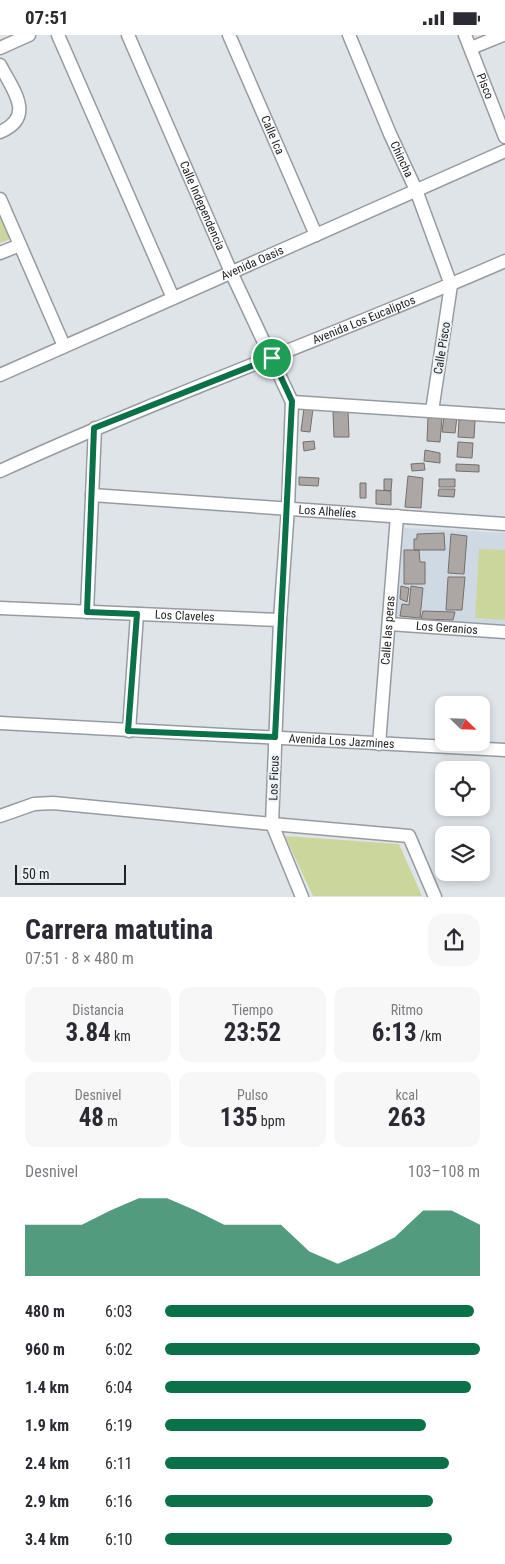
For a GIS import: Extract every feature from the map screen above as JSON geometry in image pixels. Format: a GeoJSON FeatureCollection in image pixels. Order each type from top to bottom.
{"type":"FeatureCollection","features":[{"type":"Feature","properties":{"kind":"street"},"geometry":{"type":"LineString","coordinates":[[0,48],[29,35]]}},
{"type":"Feature","properties":{"kind":"street"},"geometry":{"type":"LineString","coordinates":[[58,35],[173,298]]}},
{"type":"Feature","properties":{"kind":"street","name":"Calle Independencia"},"geometry":{"type":"LineString","coordinates":[[128,35],[231,272],[292,401]]}},
{"type":"Feature","properties":{"kind":"street","name":"Calle Ica"},"geometry":{"type":"LineString","coordinates":[[229,35],[316,235]]}},
{"type":"Feature","properties":{"kind":"street","name":"Chincha"},"geometry":{"type":"LineString","coordinates":[[349,35],[390,134],[416,190],[451,285]]}},
{"type":"Feature","properties":{"kind":"street","name":"Pisco"},"geometry":{"type":"LineString","coordinates":[[465,35],[505,137]]}},
{"type":"Feature","properties":{"kind":"street"},"geometry":{"type":"LineString","coordinates":[[471,48],[503,35]]}},
{"type":"Feature","properties":{"kind":"street"},"geometry":{"type":"LineString","coordinates":[[0,65],[20,106],[18,118],[13,127],[0,132]]}},
{"type":"Feature","properties":{"kind":"street","name":"Avenida Oasis"},"geometry":{"type":"LineString","coordinates":[[0,375],[505,151]]}},
{"type":"Feature","properties":{"kind":"street"},"geometry":{"type":"LineString","coordinates":[[0,199],[64,347]]}},
{"type":"Feature","properties":{"kind":"street"},"geometry":{"type":"LineString","coordinates":[[0,253],[20,245]]}},
{"type":"Feature","properties":{"kind":"street","name":"Avenida Los Eucaliptos"},"geometry":{"type":"LineString","coordinates":[[0,471],[94,428],[272,358],[505,261]]}},
{"type":"Feature","properties":{"kind":"street","name":"Calle Pisco"},"geometry":{"type":"LineString","coordinates":[[432,411],[451,285]]}},
{"type":"Feature","properties":{"kind":"street"},"geometry":{"type":"LineString","coordinates":[[292,401],[505,416]]}},
{"type":"Feature","properties":{"kind":"street","name":"Los Ficus"},"geometry":{"type":"LineString","coordinates":[[272,824],[280,620],[288,509],[292,401]]}},
{"type":"Feature","properties":{"kind":"street"},"geometry":{"type":"LineString","coordinates":[[87,612],[94,428]]}},
{"type":"Feature","properties":{"kind":"street","name":"Los Alhelíes"},"geometry":{"type":"LineString","coordinates":[[92,495],[505,524]]}},
{"type":"Feature","properties":{"kind":"street","name":"Calle las peras"},"geometry":{"type":"LineString","coordinates":[[379,744],[397,516]]}},
{"type":"Feature","properties":{"kind":"street","name":"Los Claveles"},"geometry":{"type":"LineString","coordinates":[[0,608],[280,620]]}},
{"type":"Feature","properties":{"kind":"street"},"geometry":{"type":"LineString","coordinates":[[128,731],[137,614]]}},
{"type":"Feature","properties":{"kind":"street","name":"Los Geranios"},"geometry":{"type":"LineString","coordinates":[[389,624],[505,632]]}},
{"type":"Feature","properties":{"kind":"street","name":"Avenida Los Jazmines"},"geometry":{"type":"LineString","coordinates":[[0,723],[505,751]]}},
{"type":"Feature","properties":{"kind":"street"},"geometry":{"type":"LineString","coordinates":[[0,816],[34,804],[53,803],[409,836],[435,897]]}},
{"type":"Feature","properties":{"kind":"street"},"geometry":{"type":"LineString","coordinates":[[272,824],[302,897]]}},
{"type":"Feature","properties":{"kind":"shaded area"},"geometry":{"type":"Polygon","coordinates":[[[404,528],[505,533],[505,628],[396,619],[404,528]]]}},
{"type":"Feature","properties":{"kind":"green space"},"geometry":{"type":"Polygon","coordinates":[[[0,216],[10,239],[0,243],[0,216]]]}},
{"type":"Feature","properties":{"kind":"green space"},"geometry":{"type":"Polygon","coordinates":[[[479,549],[505,550],[505,620],[475,618],[479,549]]]}},
{"type":"Feature","properties":{"kind":"green space"},"geometry":{"type":"Polygon","coordinates":[[[285,836],[399,844],[422,896],[313,896],[285,836]]]}},
{"type":"Feature","properties":{"kind":"building"},"geometry":{"type":"Polygon","coordinates":[[[304,408],[313,409],[310,432],[301,431],[304,408]]]}},
{"type":"Feature","properties":{"kind":"building"},"geometry":{"type":"Polygon","coordinates":[[[348,411],[349,437],[334,437],[333,412],[348,411]]]}},
{"type":"Feature","properties":{"kind":"building"},"geometry":{"type":"Polygon","coordinates":[[[444,416],[457,417],[455,433],[442,432],[444,416]]]}},
{"type":"Feature","properties":{"kind":"building"},"geometry":{"type":"Polygon","coordinates":[[[428,417],[442,418],[440,442],[427,441],[428,417]]]}},
{"type":"Feature","properties":{"kind":"building"},"geometry":{"type":"Polygon","coordinates":[[[459,420],[475,421],[474,438],[458,437],[459,420]]]}},
{"type":"Feature","properties":{"kind":"building"},"geometry":{"type":"Polygon","coordinates":[[[314,441],[315,449],[304,451],[303,442],[314,441]]]}},
{"type":"Feature","properties":{"kind":"building"},"geometry":{"type":"Polygon","coordinates":[[[458,442],[473,443],[472,458],[457,457],[458,442]]]}},
{"type":"Feature","properties":{"kind":"building"},"geometry":{"type":"Polygon","coordinates":[[[425,450],[440,453],[440,463],[424,461],[425,450]]]}},
{"type":"Feature","properties":{"kind":"building"},"geometry":{"type":"Polygon","coordinates":[[[424,463],[425,470],[412,471],[411,464],[424,463]]]}},
{"type":"Feature","properties":{"kind":"building"},"geometry":{"type":"Polygon","coordinates":[[[456,464],[479,465],[479,472],[456,471],[456,464]]]}},
{"type":"Feature","properties":{"kind":"building"},"geometry":{"type":"Polygon","coordinates":[[[408,476],[423,478],[421,508],[405,507],[408,476]]]}},
{"type":"Feature","properties":{"kind":"building"},"geometry":{"type":"Polygon","coordinates":[[[299,477],[319,478],[318,486],[299,485],[299,477]]]}},
{"type":"Feature","properties":{"kind":"building"},"geometry":{"type":"Polygon","coordinates":[[[384,479],[392,479],[391,491],[384,490],[384,479]]]}},
{"type":"Feature","properties":{"kind":"building"},"geometry":{"type":"Polygon","coordinates":[[[439,479],[455,479],[455,487],[439,487],[439,479]]]}},
{"type":"Feature","properties":{"kind":"building"},"geometry":{"type":"Polygon","coordinates":[[[360,483],[366,483],[366,498],[360,498],[360,483]]]}},
{"type":"Feature","properties":{"kind":"building"},"geometry":{"type":"Polygon","coordinates":[[[439,489],[455,489],[454,497],[438,496],[439,489]]]}},
{"type":"Feature","properties":{"kind":"building"},"geometry":{"type":"Polygon","coordinates":[[[376,490],[391,491],[391,505],[376,504],[376,490]]]}},
{"type":"Feature","properties":{"kind":"building"},"geometry":{"type":"Polygon","coordinates":[[[444,533],[445,550],[414,550],[414,539],[417,539],[417,534],[444,533]]]}},
{"type":"Feature","properties":{"kind":"building"},"geometry":{"type":"Polygon","coordinates":[[[451,534],[467,536],[464,574],[448,573],[451,534]]]}},
{"type":"Feature","properties":{"kind":"building"},"geometry":{"type":"Polygon","coordinates":[[[404,550],[419,550],[420,562],[425,562],[425,584],[404,584],[404,550]]]}},
{"type":"Feature","properties":{"kind":"building"},"geometry":{"type":"Polygon","coordinates":[[[448,577],[465,577],[462,610],[446,610],[448,577]]]}},
{"type":"Feature","properties":{"kind":"building"},"geometry":{"type":"Polygon","coordinates":[[[401,586],[409,588],[407,602],[400,599],[401,586]]]}},
{"type":"Feature","properties":{"kind":"building"},"geometry":{"type":"Polygon","coordinates":[[[411,586],[423,588],[420,618],[400,616],[402,604],[409,605],[411,586]]]}},
{"type":"Feature","properties":{"kind":"building"},"geometry":{"type":"Polygon","coordinates":[[[423,611],[455,612],[453,620],[421,619],[423,611]]]}},
{"type":"Feature","properties":{"kind":"route"},"geometry":{"type":"LineString","coordinates":[[272,358],[292,401],[275,737],[128,731],[137,614],[87,612],[94,428],[272,358]]}}]}
